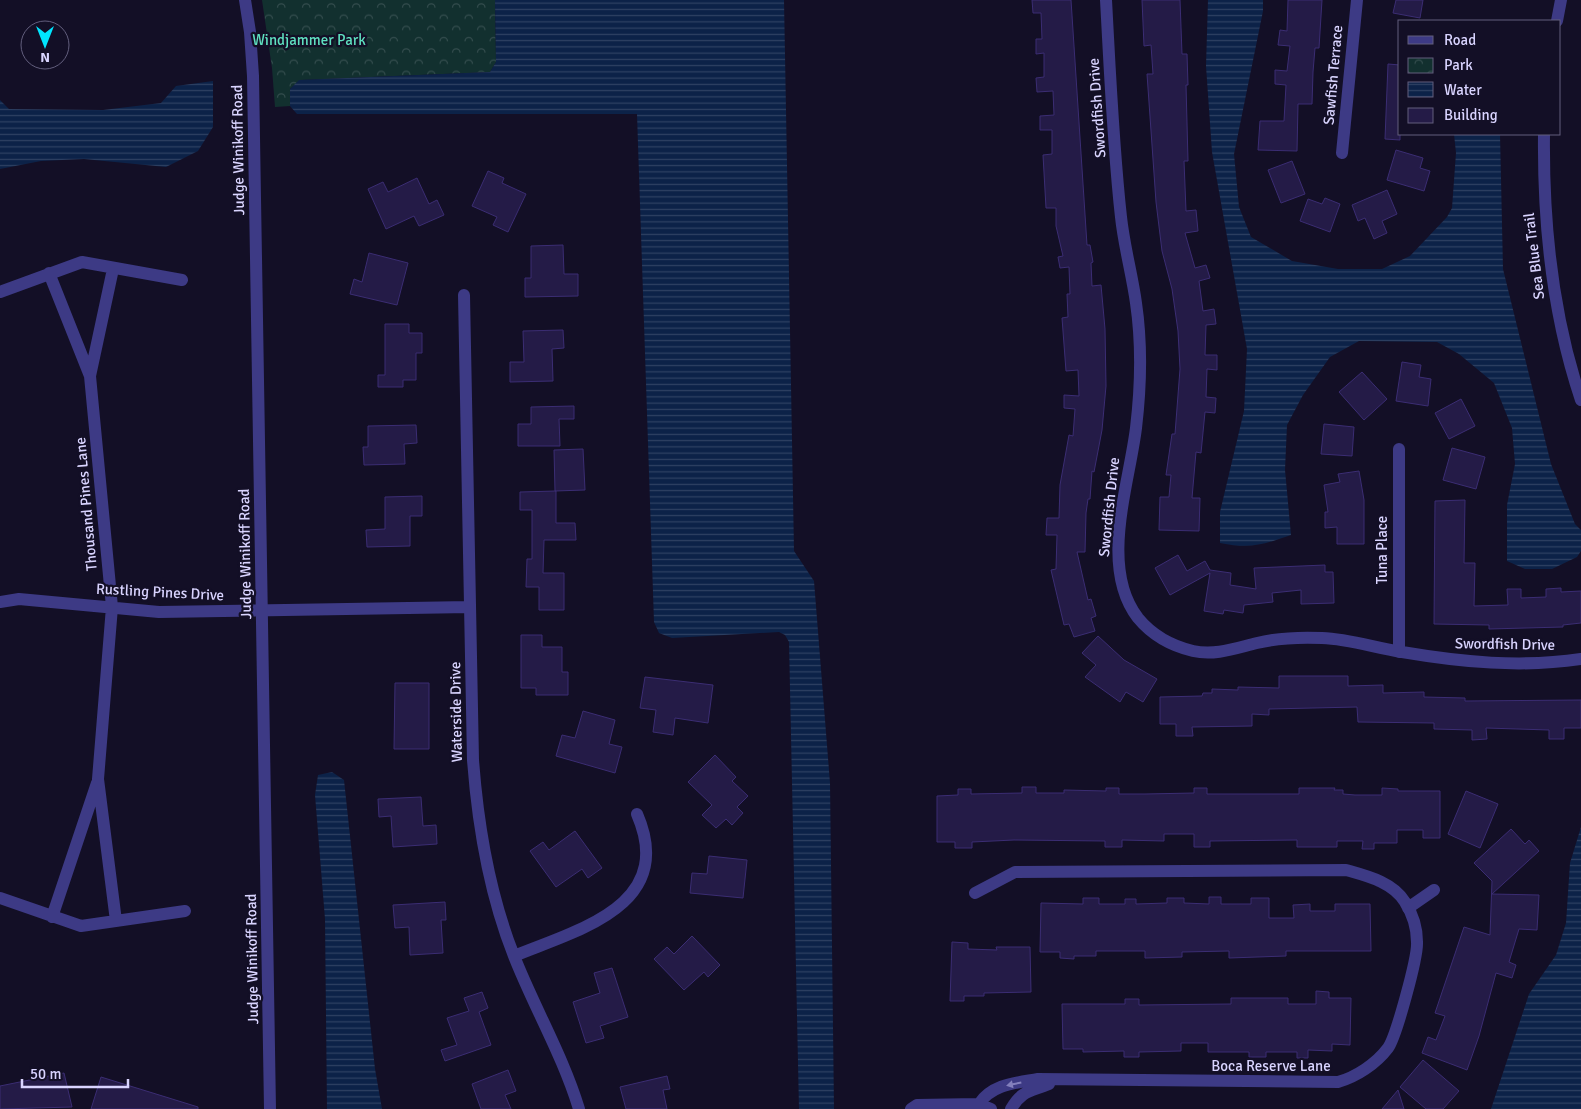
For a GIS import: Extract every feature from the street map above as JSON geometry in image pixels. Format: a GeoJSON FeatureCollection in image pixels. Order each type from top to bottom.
{"type":"FeatureCollection","features":[{"type":"Feature","properties":{"kind":"street","name":"Judge Winikoff Road"},"geometry":{"type":"LineString","coordinates":[[245,0],[253,68],[270,1109]]}},
{"type":"Feature","properties":{"kind":"street","name":"Swordfish Drive"},"geometry":{"type":"LineString","coordinates":[[1106,0],[1121,220],[1136,303],[1140,346],[1140,385],[1136,429],[1120,534],[1119,570],[1128,601],[1139,620],[1155,635],[1174,646],[1194,652],[1222,652],[1258,643],[1301,638],[1355,641],[1399,652],[1452,660],[1538,663],[1581,659]]}},
{"type":"Feature","properties":{"kind":"street","name":"Sawfish Terrace"},"geometry":{"type":"LineString","coordinates":[[1342,153],[1357,0]]}},
{"type":"Feature","properties":{"kind":"street"},"geometry":{"type":"LineString","coordinates":[[1557,20],[1561,0]]}},
{"type":"Feature","properties":{"kind":"street","name":"Sea Blue Trail"},"geometry":{"type":"LineString","coordinates":[[1544,135],[1545,219],[1552,278],[1561,327],[1581,400]]}},
{"type":"Feature","properties":{"kind":"street"},"geometry":{"type":"LineString","coordinates":[[0,292],[82,262],[182,280]]}},
{"type":"Feature","properties":{"kind":"street","name":"Thousand Pines Lane"},"geometry":{"type":"LineString","coordinates":[[90,376],[113,268]]}},
{"type":"Feature","properties":{"kind":"street","name":"Thousand Pines Lane"},"geometry":{"type":"LineString","coordinates":[[49,273],[90,376],[112,608],[98,778],[116,921]]}},
{"type":"Feature","properties":{"kind":"street","name":"Waterside Drive"},"geometry":{"type":"LineString","coordinates":[[464,295],[473,760],[477,806],[495,897],[514,956],[557,1051],[579,1109]]}},
{"type":"Feature","properties":{"kind":"street","name":"Tuna Place"},"geometry":{"type":"LineString","coordinates":[[1399,449],[1399,652]]}},
{"type":"Feature","properties":{"kind":"street","name":"Rustling Pines Drive"},"geometry":{"type":"LineString","coordinates":[[0,602],[20,599],[158,612],[470,607]]}},
{"type":"Feature","properties":{"kind":"street","name":"Thousand Pines Lane"},"geometry":{"type":"LineString","coordinates":[[52,917],[98,778]]}},
{"type":"Feature","properties":{"kind":"street"},"geometry":{"type":"LineString","coordinates":[[514,956],[603,918],[627,900],[640,878],[645,854],[644,834],[637,814]]}},
{"type":"Feature","properties":{"kind":"street","name":"Boca Reserve Lane"},"geometry":{"type":"LineString","coordinates":[[911,1109],[917,1105],[985,1107],[984,1096],[995,1088],[1038,1079],[1056,1081],[1338,1082],[1351,1078],[1388,1048],[1393,1037],[1416,958],[1416,927],[1405,900],[1382,881],[1346,870],[1015,872],[975,893]]}},
{"type":"Feature","properties":{"kind":"street"},"geometry":{"type":"LineString","coordinates":[[1408,908],[1434,890]]}},
{"type":"Feature","properties":{"kind":"street"},"geometry":{"type":"LineString","coordinates":[[0,898],[81,926],[185,911]]}},
{"type":"Feature","properties":{"kind":"street","name":"Boca Reserve Lane"},"geometry":{"type":"LineString","coordinates":[[1011,1109],[1017,1098],[1028,1090],[1056,1081]]}},
{"type":"Feature","properties":{"kind":"green space","name":"Windjammer Park"},"geometry":{"type":"Polygon","coordinates":[[[262,0],[495,0],[496,62],[490,72],[300,80],[290,89],[290,106],[275,107],[272,68],[262,0]]]}},
{"type":"Feature","properties":{"kind":"water"},"geometry":{"type":"Polygon","coordinates":[[[495,0],[784,0],[794,551],[814,581],[830,783],[834,1109],[799,1109],[789,642],[785,635],[779,632],[672,638],[659,633],[654,622],[637,114],[297,114],[290,106],[290,89],[299,80],[490,72],[496,62],[495,0]]]}},
{"type":"Feature","properties":{"kind":"water"},"geometry":{"type":"Polygon","coordinates":[[[1208,0],[1263,0],[1263,11],[1234,154],[1239,207],[1251,237],[1292,261],[1338,269],[1382,269],[1410,256],[1447,217],[1452,208],[1456,153],[1454,135],[1500,135],[1503,269],[1551,464],[1575,524],[1581,530],[1581,551],[1577,557],[1552,569],[1525,569],[1507,561],[1507,505],[1515,464],[1512,428],[1494,383],[1459,354],[1437,342],[1359,341],[1330,357],[1303,395],[1287,425],[1285,470],[1291,535],[1248,546],[1220,543],[1220,512],[1244,411],[1247,349],[1212,152],[1206,66],[1208,0]]]}},
{"type":"Feature","properties":{"kind":"water"},"geometry":{"type":"Polygon","coordinates":[[[213,81],[213,127],[198,151],[166,167],[84,159],[41,161],[0,169],[0,100],[9,109],[103,110],[161,103],[176,86],[213,81]]]}},
{"type":"Feature","properties":{"kind":"water"},"geometry":{"type":"Polygon","coordinates":[[[332,772],[344,780],[375,1069],[382,1109],[327,1109],[325,919],[315,795],[318,775],[332,772]]]}},
{"type":"Feature","properties":{"kind":"water"},"geometry":{"type":"Polygon","coordinates":[[[1581,827],[1581,1109],[1491,1109],[1529,994],[1556,955],[1566,923],[1570,863],[1581,827]]]}},
{"type":"Feature","properties":{"kind":"building"},"geometry":{"type":"Polygon","coordinates":[[[1032,0],[1071,0],[1087,245],[1090,245],[1093,262],[1091,263],[1092,286],[1101,285],[1105,329],[1106,386],[1102,430],[1094,472],[1092,471],[1090,499],[1088,499],[1086,513],[1085,552],[1077,552],[1088,600],[1091,599],[1096,616],[1091,618],[1095,631],[1074,637],[1069,624],[1064,625],[1051,570],[1056,569],[1057,535],[1046,535],[1047,518],[1059,518],[1060,485],[1069,435],[1073,436],[1075,409],[1064,408],[1064,395],[1079,396],[1078,370],[1066,371],[1062,318],[1068,317],[1067,294],[1070,294],[1069,267],[1060,268],[1058,257],[1063,256],[1056,226],[1056,208],[1046,208],[1043,155],[1052,154],[1052,130],[1040,130],[1040,116],[1054,115],[1053,91],[1037,92],[1036,78],[1044,77],[1044,53],[1036,54],[1036,39],[1042,39],[1041,13],[1033,13],[1032,0]]]}},
{"type":"Feature","properties":{"kind":"building"},"geometry":{"type":"Polygon","coordinates":[[[1142,0],[1180,0],[1182,54],[1187,54],[1188,85],[1186,85],[1188,161],[1184,161],[1186,211],[1196,210],[1198,231],[1185,233],[1195,268],[1206,265],[1210,278],[1199,281],[1203,311],[1214,309],[1216,324],[1206,325],[1205,355],[1217,355],[1217,370],[1207,369],[1206,397],[1216,398],[1215,413],[1205,412],[1201,453],[1196,452],[1192,498],[1200,498],[1199,531],[1159,530],[1160,497],[1169,497],[1171,475],[1166,475],[1172,434],[1175,434],[1180,369],[1178,331],[1172,289],[1162,251],[1156,202],[1147,74],[1153,74],[1151,45],[1144,46],[1142,0]]]}},
{"type":"Feature","properties":{"kind":"building"},"geometry":{"type":"Polygon","coordinates":[[[1288,0],[1322,0],[1319,48],[1315,48],[1312,104],[1298,104],[1297,151],[1258,150],[1260,121],[1284,121],[1286,85],[1275,84],[1275,70],[1287,71],[1290,46],[1278,45],[1280,30],[1287,31],[1288,0]]]}},
{"type":"Feature","properties":{"kind":"building"},"geometry":{"type":"Polygon","coordinates":[[[1396,0],[1423,0],[1420,18],[1393,13],[1396,0]]]}},
{"type":"Feature","properties":{"kind":"building"},"geometry":{"type":"Polygon","coordinates":[[[1388,64],[1398,65],[1398,135],[1400,135],[1400,140],[1385,139],[1388,64]]]}},
{"type":"Feature","properties":{"kind":"building"},"geometry":{"type":"Polygon","coordinates":[[[1396,150],[1423,158],[1420,168],[1430,171],[1424,191],[1387,180],[1396,150]]]}},
{"type":"Feature","properties":{"kind":"building"},"geometry":{"type":"Polygon","coordinates":[[[1292,161],[1305,194],[1281,203],[1268,170],[1292,161]]]}},
{"type":"Feature","properties":{"kind":"building"},"geometry":{"type":"Polygon","coordinates":[[[488,171],[504,178],[502,183],[526,194],[508,232],[493,225],[497,217],[472,206],[488,171]]]}},
{"type":"Feature","properties":{"kind":"building"},"geometry":{"type":"Polygon","coordinates":[[[417,178],[429,204],[437,200],[444,215],[419,226],[414,216],[386,229],[368,189],[383,182],[388,192],[417,178]]]}},
{"type":"Feature","properties":{"kind":"building"},"geometry":{"type":"Polygon","coordinates":[[[1387,190],[1397,214],[1382,221],[1387,233],[1374,239],[1365,218],[1358,221],[1352,205],[1387,190]]]}},
{"type":"Feature","properties":{"kind":"building"},"geometry":{"type":"Polygon","coordinates":[[[1325,198],[1340,204],[1330,232],[1300,221],[1308,199],[1322,204],[1325,198]]]}},
{"type":"Feature","properties":{"kind":"building"},"geometry":{"type":"Polygon","coordinates":[[[563,245],[564,274],[578,274],[578,296],[525,297],[525,278],[531,278],[531,246],[563,245]]]}},
{"type":"Feature","properties":{"kind":"building"},"geometry":{"type":"Polygon","coordinates":[[[369,253],[408,263],[397,305],[350,294],[354,279],[362,282],[369,253]]]}},
{"type":"Feature","properties":{"kind":"building"},"geometry":{"type":"Polygon","coordinates":[[[385,324],[409,324],[409,333],[422,333],[422,353],[416,353],[416,380],[403,380],[403,387],[378,387],[378,375],[385,375],[385,324]]]}},
{"type":"Feature","properties":{"kind":"building"},"geometry":{"type":"Polygon","coordinates":[[[563,330],[564,348],[552,349],[553,381],[510,382],[510,362],[524,362],[523,331],[563,330]]]}},
{"type":"Feature","properties":{"kind":"building"},"geometry":{"type":"Polygon","coordinates":[[[1402,362],[1421,365],[1419,377],[1431,379],[1428,406],[1396,401],[1402,362]]]}},
{"type":"Feature","properties":{"kind":"building"},"geometry":{"type":"Polygon","coordinates":[[[1362,372],[1387,399],[1364,420],[1339,392],[1362,372]]]}},
{"type":"Feature","properties":{"kind":"building"},"geometry":{"type":"Polygon","coordinates":[[[1461,399],[1475,426],[1449,439],[1435,413],[1461,399]]]}},
{"type":"Feature","properties":{"kind":"building"},"geometry":{"type":"Polygon","coordinates":[[[574,406],[574,419],[559,419],[560,446],[518,446],[518,424],[531,424],[531,407],[574,406]]]}},
{"type":"Feature","properties":{"kind":"building"},"geometry":{"type":"Polygon","coordinates":[[[1324,424],[1354,427],[1352,456],[1321,454],[1324,424]]]}},
{"type":"Feature","properties":{"kind":"building"},"geometry":{"type":"Polygon","coordinates":[[[416,425],[417,443],[404,444],[405,464],[364,465],[363,447],[368,447],[368,426],[416,425]]]}},
{"type":"Feature","properties":{"kind":"building"},"geometry":{"type":"Polygon","coordinates":[[[1452,448],[1485,457],[1476,489],[1443,480],[1452,448]]]}},
{"type":"Feature","properties":{"kind":"building"},"geometry":{"type":"Polygon","coordinates":[[[583,449],[585,490],[555,491],[554,450],[583,449]]]}},
{"type":"Feature","properties":{"kind":"building"},"geometry":{"type":"Polygon","coordinates":[[[1359,471],[1364,500],[1364,544],[1337,544],[1337,527],[1325,528],[1325,512],[1328,512],[1324,485],[1340,482],[1338,474],[1359,471]]]}},
{"type":"Feature","properties":{"kind":"building"},"geometry":{"type":"Polygon","coordinates":[[[556,491],[556,523],[575,523],[576,540],[544,540],[543,573],[564,573],[564,610],[539,610],[539,587],[526,587],[527,559],[532,559],[532,510],[520,510],[520,492],[556,491]]]}},
{"type":"Feature","properties":{"kind":"building"},"geometry":{"type":"Polygon","coordinates":[[[422,496],[422,516],[410,516],[410,546],[367,547],[366,530],[385,529],[385,497],[422,496]]]}},
{"type":"Feature","properties":{"kind":"building"},"geometry":{"type":"Polygon","coordinates":[[[1465,500],[1464,563],[1475,563],[1474,606],[1508,605],[1507,589],[1521,589],[1521,598],[1546,597],[1546,589],[1561,588],[1561,592],[1581,591],[1581,623],[1563,625],[1563,627],[1489,629],[1489,625],[1434,624],[1435,501],[1465,500]]]}},
{"type":"Feature","properties":{"kind":"building"},"geometry":{"type":"Polygon","coordinates":[[[1178,555],[1187,571],[1205,561],[1210,570],[1231,573],[1230,585],[1256,589],[1254,568],[1325,565],[1325,572],[1333,572],[1334,603],[1301,604],[1301,590],[1272,593],[1273,602],[1244,605],[1243,613],[1224,610],[1223,614],[1204,611],[1210,573],[1170,595],[1155,568],[1178,555]]]}},
{"type":"Feature","properties":{"kind":"building"},"geometry":{"type":"Polygon","coordinates":[[[521,635],[542,635],[542,647],[562,647],[562,672],[568,672],[568,695],[536,695],[536,688],[521,688],[521,635]]]}},
{"type":"Feature","properties":{"kind":"building"},"geometry":{"type":"Polygon","coordinates":[[[1098,636],[1124,660],[1157,679],[1143,702],[1126,692],[1120,702],[1085,677],[1096,665],[1082,653],[1098,636]]]}},
{"type":"Feature","properties":{"kind":"building"},"geometry":{"type":"Polygon","coordinates":[[[1279,676],[1348,676],[1348,686],[1383,685],[1383,693],[1424,692],[1424,697],[1465,698],[1465,701],[1581,700],[1581,728],[1564,728],[1564,739],[1549,739],[1549,730],[1486,728],[1487,739],[1472,740],[1472,730],[1434,729],[1434,723],[1358,722],[1357,707],[1269,709],[1269,715],[1252,714],[1252,726],[1192,727],[1193,736],[1176,736],[1176,724],[1160,724],[1160,697],[1202,696],[1203,693],[1212,693],[1212,689],[1238,690],[1238,687],[1279,688],[1279,676]]]}},
{"type":"Feature","properties":{"kind":"building"},"geometry":{"type":"Polygon","coordinates":[[[645,677],[713,685],[708,723],[675,718],[673,735],[653,732],[656,710],[640,708],[645,677]]]}},
{"type":"Feature","properties":{"kind":"building"},"geometry":{"type":"Polygon","coordinates":[[[395,683],[429,683],[429,749],[394,749],[395,683]]]}},
{"type":"Feature","properties":{"kind":"building"},"geometry":{"type":"Polygon","coordinates":[[[583,711],[615,720],[609,744],[622,747],[615,773],[556,756],[562,735],[575,738],[583,711]]]}},
{"type":"Feature","properties":{"kind":"building"},"geometry":{"type":"Polygon","coordinates":[[[715,755],[736,777],[732,781],[748,796],[737,807],[743,813],[732,825],[726,819],[716,828],[702,815],[712,805],[688,782],[715,755]]]}},
{"type":"Feature","properties":{"kind":"building"},"geometry":{"type":"Polygon","coordinates":[[[1022,787],[1036,787],[1036,793],[1064,793],[1064,790],[1106,791],[1106,788],[1119,788],[1119,794],[1194,793],[1194,788],[1207,788],[1207,794],[1299,794],[1299,788],[1335,788],[1334,790],[1343,790],[1343,794],[1355,795],[1382,795],[1382,788],[1398,789],[1398,791],[1440,791],[1440,838],[1423,838],[1423,830],[1397,830],[1397,843],[1374,843],[1374,849],[1362,849],[1363,841],[1337,841],[1337,847],[1297,847],[1297,840],[1210,841],[1210,847],[1194,847],[1194,834],[1164,834],[1164,841],[1122,840],[1122,847],[1105,847],[1105,841],[1014,840],[972,842],[972,848],[955,848],[955,842],[937,842],[937,796],[958,795],[958,789],[971,789],[971,794],[1022,793],[1022,787]]]}},
{"type":"Feature","properties":{"kind":"building"},"geometry":{"type":"Polygon","coordinates":[[[1466,791],[1498,804],[1480,848],[1448,834],[1466,791]]]}},
{"type":"Feature","properties":{"kind":"building"},"geometry":{"type":"Polygon","coordinates":[[[421,797],[423,826],[436,825],[437,844],[393,847],[391,816],[379,817],[378,799],[421,797]]]}},
{"type":"Feature","properties":{"kind":"building"},"geometry":{"type":"Polygon","coordinates":[[[1511,829],[1525,844],[1529,840],[1539,851],[1492,894],[1539,895],[1537,930],[1519,929],[1509,962],[1516,965],[1512,978],[1496,973],[1479,1036],[1467,1070],[1422,1053],[1428,1037],[1436,1040],[1445,1016],[1435,1013],[1464,927],[1490,935],[1492,881],[1474,863],[1511,829]]]}},
{"type":"Feature","properties":{"kind":"building"},"geometry":{"type":"Polygon","coordinates":[[[575,831],[602,868],[588,878],[582,869],[556,887],[530,851],[543,842],[549,850],[575,831]]]}},
{"type":"Feature","properties":{"kind":"building"},"geometry":{"type":"Polygon","coordinates":[[[709,856],[747,860],[743,898],[690,893],[692,873],[707,874],[709,856]]]}},
{"type":"Feature","properties":{"kind":"building"},"geometry":{"type":"Polygon","coordinates":[[[1209,897],[1221,897],[1221,904],[1251,904],[1251,898],[1269,898],[1269,918],[1294,918],[1293,905],[1310,904],[1310,911],[1335,911],[1335,904],[1370,904],[1371,951],[1286,951],[1286,956],[1229,958],[1229,951],[1182,952],[1182,957],[1145,958],[1145,951],[1096,951],[1096,956],[1074,956],[1074,959],[1060,958],[1060,952],[1040,952],[1041,903],[1083,904],[1083,898],[1099,898],[1099,904],[1125,904],[1125,899],[1136,899],[1136,904],[1167,903],[1167,898],[1184,898],[1184,903],[1209,904],[1209,897]]]}},
{"type":"Feature","properties":{"kind":"building"},"geometry":{"type":"Polygon","coordinates":[[[445,902],[446,920],[441,920],[443,953],[410,955],[409,927],[395,928],[393,905],[445,902]]]}},
{"type":"Feature","properties":{"kind":"building"},"geometry":{"type":"Polygon","coordinates":[[[692,936],[720,965],[708,977],[704,972],[684,990],[654,959],[667,947],[674,954],[692,936]]]}},
{"type":"Feature","properties":{"kind":"building"},"geometry":{"type":"Polygon","coordinates":[[[952,942],[968,943],[968,949],[997,950],[996,947],[1030,947],[1031,992],[984,993],[984,996],[964,996],[964,1001],[950,1001],[952,942]]]}},
{"type":"Feature","properties":{"kind":"building"},"geometry":{"type":"Polygon","coordinates":[[[612,968],[628,1017],[600,1026],[604,1038],[586,1043],[573,1002],[600,993],[594,973],[612,968]]]}},
{"type":"Feature","properties":{"kind":"building"},"geometry":{"type":"Polygon","coordinates":[[[1316,991],[1329,992],[1329,998],[1351,998],[1350,1045],[1332,1044],[1332,1051],[1308,1050],[1308,1058],[1297,1058],[1297,1052],[1266,1052],[1266,1057],[1249,1057],[1249,1052],[1208,1052],[1208,1043],[1181,1043],[1181,1051],[1139,1052],[1139,1057],[1124,1057],[1124,1051],[1083,1052],[1083,1049],[1063,1049],[1062,1004],[1125,1004],[1125,999],[1139,999],[1139,1005],[1231,1004],[1231,998],[1288,998],[1288,1004],[1316,1004],[1316,991]]]}},
{"type":"Feature","properties":{"kind":"building"},"geometry":{"type":"Polygon","coordinates":[[[482,992],[488,1008],[479,1012],[491,1045],[445,1061],[441,1050],[457,1045],[447,1018],[469,1011],[464,998],[482,992]]]}},
{"type":"Feature","properties":{"kind":"building"},"geometry":{"type":"Polygon","coordinates":[[[1423,1060],[1459,1091],[1443,1109],[1426,1109],[1400,1087],[1423,1060]]]}},
{"type":"Feature","properties":{"kind":"building"},"geometry":{"type":"Polygon","coordinates":[[[508,1070],[516,1091],[505,1095],[511,1109],[481,1109],[472,1084],[508,1070]]]}},
{"type":"Feature","properties":{"kind":"building"},"geometry":{"type":"Polygon","coordinates":[[[64,1073],[72,1107],[0,1109],[0,1086],[64,1073]]]}},
{"type":"Feature","properties":{"kind":"building"},"geometry":{"type":"Polygon","coordinates":[[[667,1076],[670,1089],[663,1090],[667,1109],[626,1109],[620,1087],[667,1076]]]}},
{"type":"Feature","properties":{"kind":"building"},"geometry":{"type":"Polygon","coordinates":[[[101,1077],[198,1107],[198,1109],[91,1109],[101,1077]]]}},
{"type":"Feature","properties":{"kind":"building"},"geometry":{"type":"Polygon","coordinates":[[[1398,1090],[1404,1109],[1382,1109],[1398,1090]]]}}]}
